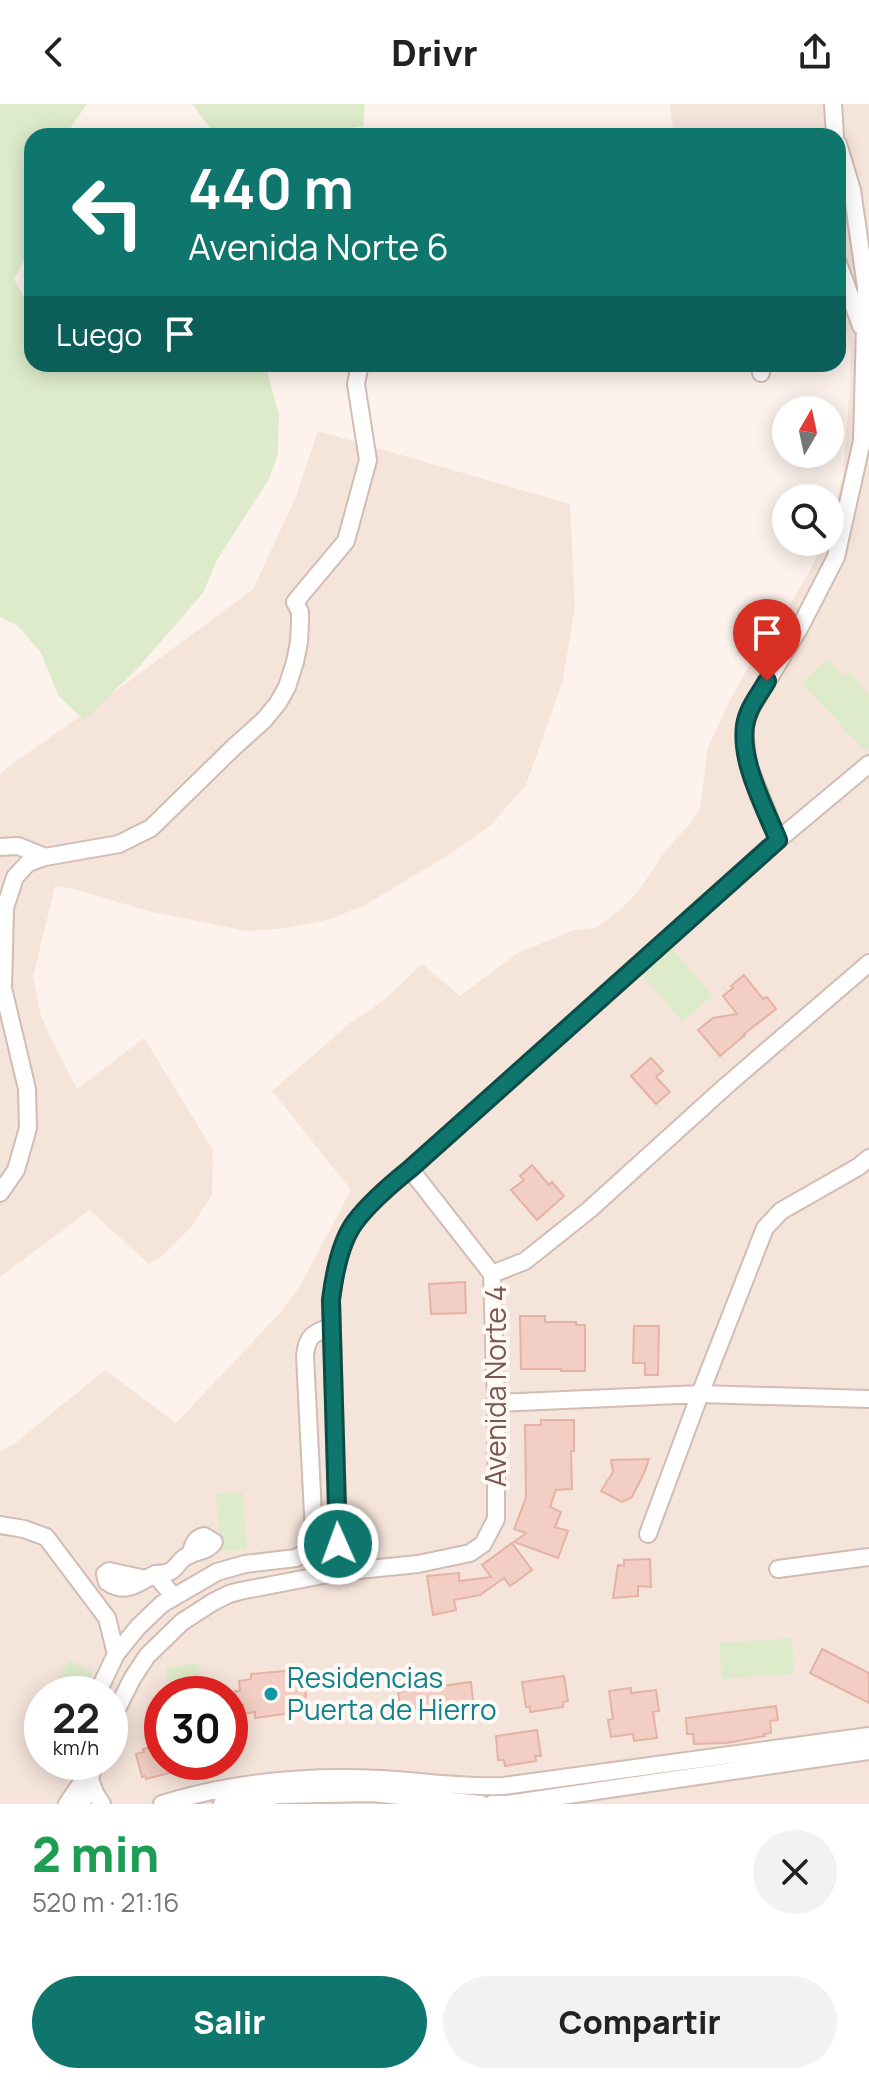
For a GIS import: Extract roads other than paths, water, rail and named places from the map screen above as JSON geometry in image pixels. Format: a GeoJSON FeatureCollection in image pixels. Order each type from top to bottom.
{"type":"FeatureCollection","features":[{"type":"Feature","properties":{"kind":"street"},"geometry":{"type":"LineString","coordinates":[[833,104],[834,128]]}},
{"type":"Feature","properties":{"kind":"street"},"geometry":{"type":"LineString","coordinates":[[778,840],[748,764],[745,725],[751,708],[800,627],[836,557],[862,441],[866,287],[852,190],[846,170]]}},
{"type":"Feature","properties":{"kind":"street"},"geometry":{"type":"LineString","coordinates":[[846,284],[865,335]]}},
{"type":"Feature","properties":{"kind":"street"},"geometry":{"type":"LineString","coordinates":[[0,1193],[16,1170],[28,1128],[27,1089],[2,986],[5,908],[15,877],[28,863],[119,844],[151,828],[278,703],[287,687],[299,642],[300,612],[295,602],[346,541],[368,460],[356,384],[358,372]]}},
{"type":"Feature","properties":{"kind":"street"},"geometry":{"type":"LineString","coordinates":[[339,1572],[331,1300],[336,1265],[353,1224],[388,1186],[778,840],[869,764]]}},
{"type":"Feature","properties":{"kind":"street"},"geometry":{"type":"LineString","coordinates":[[0,847],[18,846],[45,857]]}},
{"type":"Feature","properties":{"kind":"street","name":"Avenida Norte 4"},"geometry":{"type":"LineString","coordinates":[[128,1687],[147,1656],[182,1622],[229,1594],[339,1572],[418,1564],[470,1553],[483,1544],[496,1519],[492,1274],[525,1261],[589,1210],[869,963]]}},
{"type":"Feature","properties":{"kind":"street"},"geometry":{"type":"LineString","coordinates":[[648,1534],[765,1228],[781,1211],[869,1158]]}},
{"type":"Feature","properties":{"kind":"street"},"geometry":{"type":"LineString","coordinates":[[410,1169],[492,1274]]}},
{"type":"Feature","properties":{"kind":"street"},"geometry":{"type":"LineString","coordinates":[[106,1676],[116,1654],[162,1604],[217,1572],[245,1564],[296,1558],[306,1552],[314,1533],[306,1342],[313,1334],[330,1327]]}},
{"type":"Feature","properties":{"kind":"street"},"geometry":{"type":"LineString","coordinates":[[496,1403],[700,1394],[869,1399]]}},
{"type":"Feature","properties":{"kind":"street"},"geometry":{"type":"LineString","coordinates":[[0,1525],[46,1537],[107,1618],[116,1654]]}},
{"type":"Feature","properties":{"kind":"street"},"geometry":{"type":"LineString","coordinates":[[174,1597],[151,1577],[168,1573],[190,1555]]}},
{"type":"Feature","properties":{"kind":"street"},"geometry":{"type":"LineString","coordinates":[[778,1569],[869,1557]]}},
{"type":"Feature","properties":{"kind":"street"},"geometry":{"type":"LineString","coordinates":[[234,1567],[240,1591]]}},
{"type":"Feature","properties":{"kind":"street"},"geometry":{"type":"LineString","coordinates":[[162,1804],[222,1789],[302,1778],[503,1786],[869,1736]]}},
{"type":"Feature","properties":{"kind":"street"},"geometry":{"type":"LineString","coordinates":[[492,1804],[869,1751]]}},
{"type":"Feature","properties":{"kind":"street"},"geometry":{"type":"LineString","coordinates":[[67,1804],[82,1782],[87,1780]]}},
{"type":"Feature","properties":{"kind":"street"},"geometry":{"type":"LineString","coordinates":[[82,1804],[90,1780]]}},
{"type":"Feature","properties":{"kind":"street"},"geometry":{"type":"LineString","coordinates":[[90,1780],[102,1804]]}},
{"type":"Feature","properties":{"kind":"street"},"geometry":{"type":"LineString","coordinates":[[222,1804],[278,1795],[371,1793],[481,1804]]}},
{"type":"Feature","properties":{"kind":"place","name":"Residencias Puerta de Hierro"},"geometry":{"type":"Point","coordinates":[271,1694]}}]}
